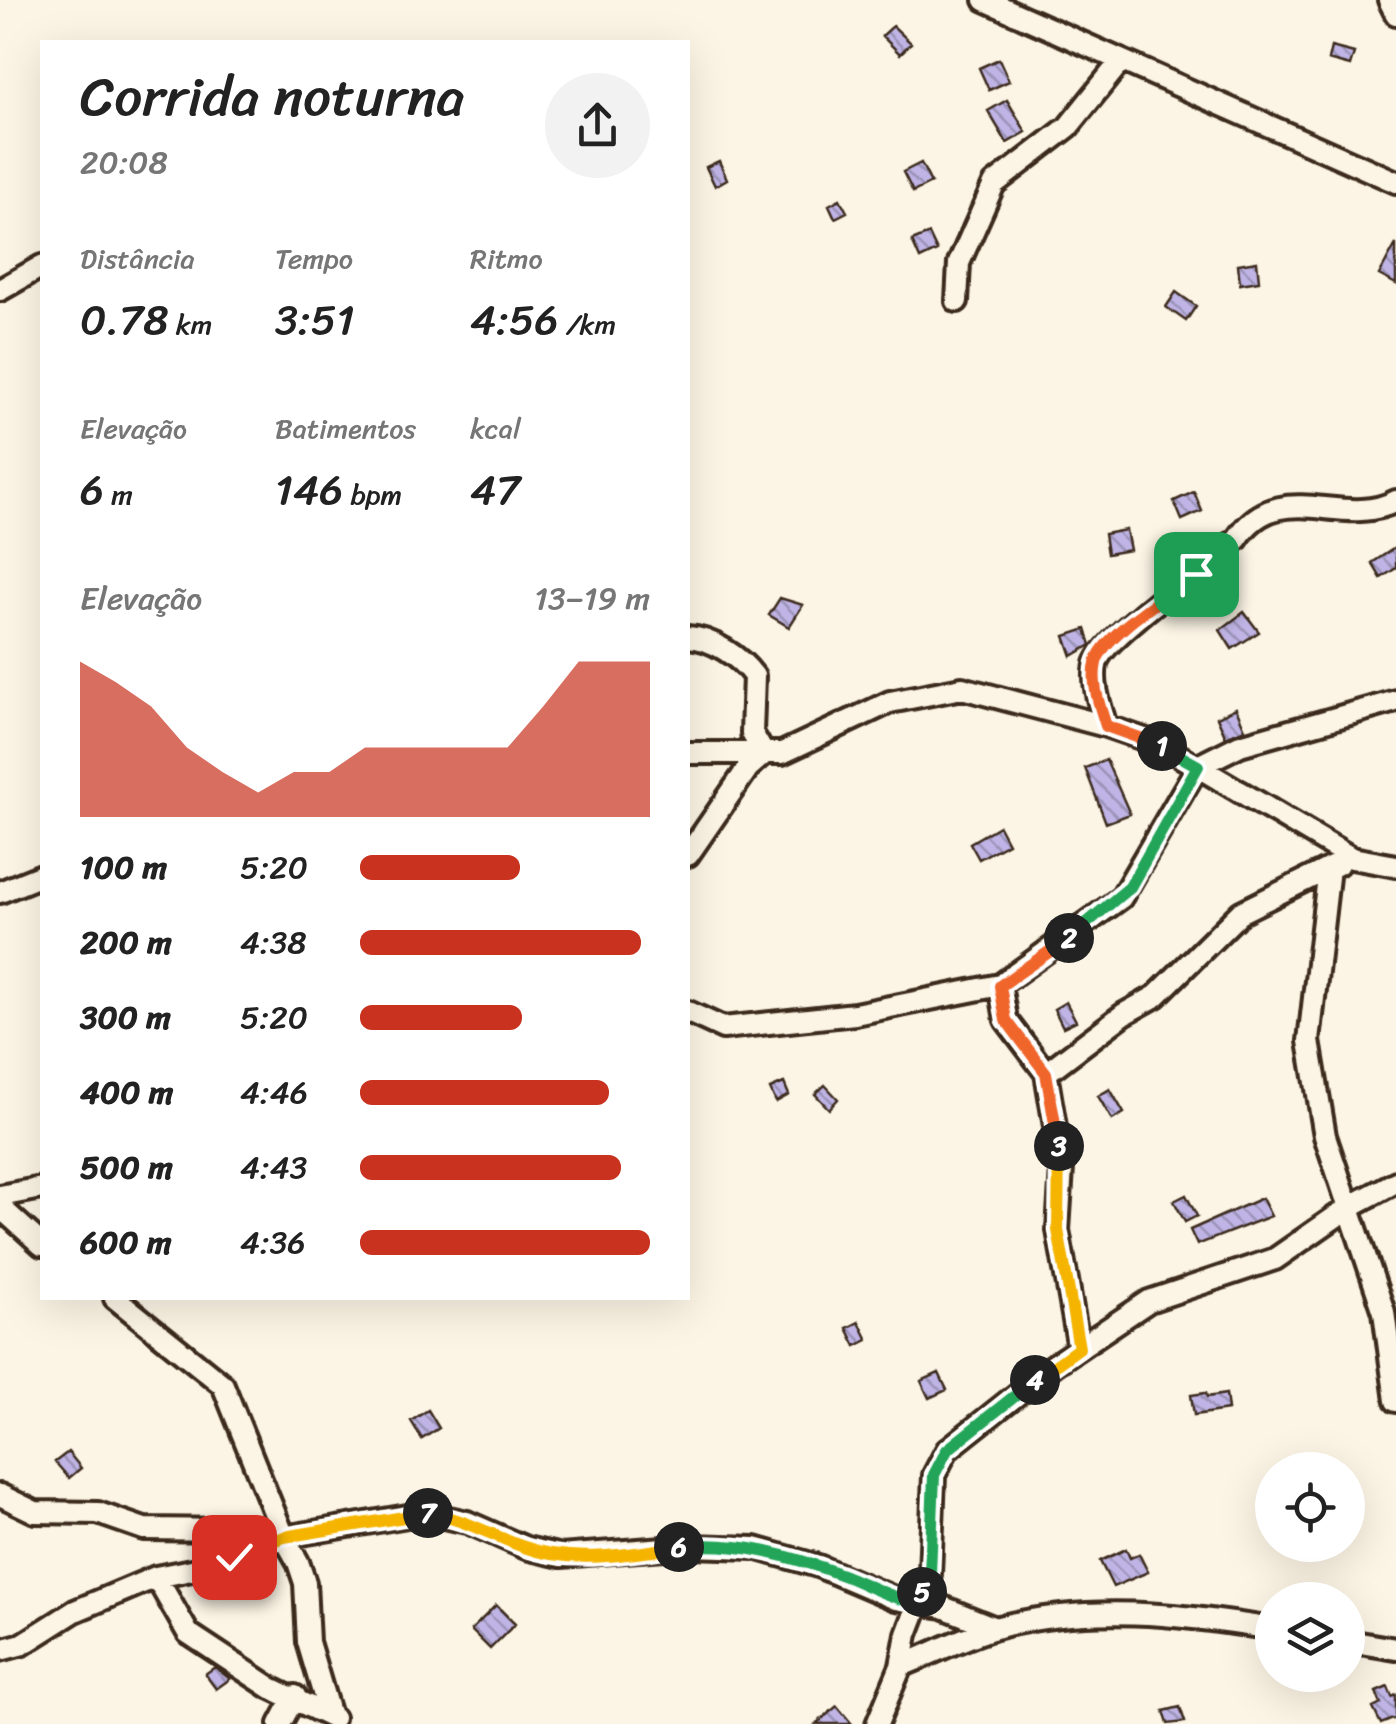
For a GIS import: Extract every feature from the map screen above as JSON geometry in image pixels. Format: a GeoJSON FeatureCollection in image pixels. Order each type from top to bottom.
{"type":"FeatureCollection","features":[{"type":"Feature","properties":{"kind":"street"},"geometry":{"type":"LineString","coordinates":[[984,0],[1396,182]]}},
{"type":"Feature","properties":{"kind":"street"},"geometry":{"type":"LineString","coordinates":[[1389,0],[1396,14]]}},
{"type":"Feature","properties":{"kind":"street"},"geometry":{"type":"LineString","coordinates":[[957,300],[959,263],[994,184],[1068,128],[1120,61]]}},
{"type":"Feature","properties":{"kind":"street"},"geometry":{"type":"LineString","coordinates":[[0,290],[40,267]]}},
{"type":"Feature","properties":{"kind":"street"},"geometry":{"type":"LineString","coordinates":[[1106,726],[1096,693],[1096,661],[1117,633],[1237,538],[1250,518],[1290,506],[1361,509],[1396,501]]}},
{"type":"Feature","properties":{"kind":"street"},"geometry":{"type":"LineString","coordinates":[[690,637],[699,637],[724,650],[754,676],[752,733],[764,754]]}},
{"type":"Feature","properties":{"kind":"street"},"geometry":{"type":"LineString","coordinates":[[690,753],[782,753],[890,702],[962,688],[1106,726],[1161,745],[1352,858],[1396,866]]}},
{"type":"Feature","properties":{"kind":"street"},"geometry":{"type":"LineString","coordinates":[[690,1013],[723,1028],[855,1014],[1000,986],[1121,898],[1198,766],[1240,746],[1396,701]]}},
{"type":"Feature","properties":{"kind":"street"},"geometry":{"type":"LineString","coordinates":[[690,852],[748,768],[764,754]]}},
{"type":"Feature","properties":{"kind":"street"},"geometry":{"type":"LineString","coordinates":[[1046,1073],[1124,1014],[1156,996],[1241,912],[1352,858]]}},
{"type":"Feature","properties":{"kind":"street"},"geometry":{"type":"LineString","coordinates":[[1330,868],[1309,1041],[1326,1136],[1384,1312],[1396,1400]]}},
{"type":"Feature","properties":{"kind":"street"},"geometry":{"type":"LineString","coordinates":[[0,892],[40,876]]}},
{"type":"Feature","properties":{"kind":"street"},"geometry":{"type":"LineString","coordinates":[[1000,986],[1006,1020],[1046,1073],[1062,1168],[1058,1230],[1079,1348]]}},
{"type":"Feature","properties":{"kind":"street"},"geometry":{"type":"LineString","coordinates":[[881,1721],[901,1666],[917,1603],[930,1574],[934,1475],[947,1450],[1079,1348],[1149,1301],[1276,1259],[1351,1206],[1396,1182]]}},
{"type":"Feature","properties":{"kind":"street"},"geometry":{"type":"LineString","coordinates":[[0,1196],[40,1188]]}},
{"type":"Feature","properties":{"kind":"street"},"geometry":{"type":"LineString","coordinates":[[0,1207],[40,1243]]}},
{"type":"Feature","properties":{"kind":"street"},"geometry":{"type":"LineString","coordinates":[[117,1300],[223,1385],[275,1539],[305,1584],[308,1642],[336,1720]]}},
{"type":"Feature","properties":{"kind":"street"},"geometry":{"type":"LineString","coordinates":[[0,1495],[35,1512],[98,1513],[144,1529],[234,1530],[275,1539]]}},
{"type":"Feature","properties":{"kind":"street"},"geometry":{"type":"LineString","coordinates":[[0,1650],[23,1644],[75,1611],[156,1577],[212,1566],[275,1539],[425,1513],[467,1522],[526,1548],[561,1556],[690,1546],[755,1548],[818,1566],[896,1599],[943,1607],[995,1628]]}},
{"type":"Feature","properties":{"kind":"street"},"geometry":{"type":"LineString","coordinates":[[156,1577],[188,1633],[271,1688],[295,1696],[336,1720]]}},
{"type":"Feature","properties":{"kind":"street"},"geometry":{"type":"LineString","coordinates":[[901,1666],[995,1628],[1062,1618],[1159,1613],[1255,1627]]}},
{"type":"Feature","properties":{"kind":"street"},"geometry":{"type":"LineString","coordinates":[[1365,1644],[1396,1649]]}},
{"type":"Feature","properties":{"kind":"street"},"geometry":{"type":"LineString","coordinates":[[280,1724],[295,1696]]}},
{"type":"Feature","properties":{"kind":"building"},"geometry":{"type":"Polygon","coordinates":[[[893,26],[911,43],[900,54],[882,36],[893,26]]]}},
{"type":"Feature","properties":{"kind":"building"},"geometry":{"type":"Polygon","coordinates":[[[1331,47],[1354,53],[1350,66],[1328,60],[1331,47]]]}},
{"type":"Feature","properties":{"kind":"building"},"geometry":{"type":"Polygon","coordinates":[[[999,59],[1009,81],[989,90],[979,68],[999,59]]]}},
{"type":"Feature","properties":{"kind":"building"},"geometry":{"type":"Polygon","coordinates":[[[1007,100],[1026,132],[1007,143],[988,111],[1007,100]]]}},
{"type":"Feature","properties":{"kind":"building"},"geometry":{"type":"Polygon","coordinates":[[[719,161],[727,179],[715,186],[706,167],[719,161]]]}},
{"type":"Feature","properties":{"kind":"building"},"geometry":{"type":"Polygon","coordinates":[[[921,163],[931,183],[913,192],[903,172],[921,163]]]}},
{"type":"Feature","properties":{"kind":"building"},"geometry":{"type":"Polygon","coordinates":[[[840,199],[847,212],[835,218],[829,205],[840,199]]]}},
{"type":"Feature","properties":{"kind":"building"},"geometry":{"type":"Polygon","coordinates":[[[929,234],[937,251],[920,259],[912,241],[929,234]]]}},
{"type":"Feature","properties":{"kind":"building"},"geometry":{"type":"Polygon","coordinates":[[[1396,244],[1396,284],[1379,275],[1396,244]]]}},
{"type":"Feature","properties":{"kind":"building"},"geometry":{"type":"Polygon","coordinates":[[[1257,261],[1259,281],[1240,284],[1238,264],[1257,261]]]}},
{"type":"Feature","properties":{"kind":"building"},"geometry":{"type":"Polygon","coordinates":[[[1176,292],[1196,306],[1186,321],[1166,307],[1176,292]]]}},
{"type":"Feature","properties":{"kind":"building"},"geometry":{"type":"Polygon","coordinates":[[[1194,492],[1202,511],[1182,520],[1174,501],[1194,492]]]}},
{"type":"Feature","properties":{"kind":"building"},"geometry":{"type":"Polygon","coordinates":[[[1126,530],[1130,550],[1107,554],[1104,534],[1126,530]]]}},
{"type":"Feature","properties":{"kind":"building"},"geometry":{"type":"Polygon","coordinates":[[[1396,547],[1396,568],[1381,578],[1372,563],[1396,547]]]}},
{"type":"Feature","properties":{"kind":"building"},"geometry":{"type":"Polygon","coordinates":[[[780,598],[803,605],[789,627],[769,615],[780,598]]]}},
{"type":"Feature","properties":{"kind":"building"},"geometry":{"type":"Polygon","coordinates":[[[1244,612],[1259,632],[1232,649],[1220,630],[1244,612]]]}},
{"type":"Feature","properties":{"kind":"building"},"geometry":{"type":"Polygon","coordinates":[[[1086,629],[1091,645],[1072,656],[1065,636],[1086,629]]]}},
{"type":"Feature","properties":{"kind":"building"},"geometry":{"type":"Polygon","coordinates":[[[1236,708],[1245,729],[1226,737],[1217,717],[1236,708]]]}},
{"type":"Feature","properties":{"kind":"building"},"geometry":{"type":"Polygon","coordinates":[[[1106,760],[1130,814],[1106,823],[1085,768],[1106,760]]]}},
{"type":"Feature","properties":{"kind":"building"},"geometry":{"type":"Polygon","coordinates":[[[999,826],[1008,843],[979,859],[970,843],[999,826]]]}},
{"type":"Feature","properties":{"kind":"building"},"geometry":{"type":"Polygon","coordinates":[[[1066,1002],[1076,1021],[1063,1027],[1054,1009],[1066,1002]]]}},
{"type":"Feature","properties":{"kind":"building"},"geometry":{"type":"Polygon","coordinates":[[[784,1083],[789,1095],[776,1102],[770,1089],[784,1083]]]}},
{"type":"Feature","properties":{"kind":"building"},"geometry":{"type":"Polygon","coordinates":[[[825,1085],[838,1099],[829,1109],[815,1094],[825,1085]]]}},
{"type":"Feature","properties":{"kind":"building"},"geometry":{"type":"Polygon","coordinates":[[[1110,1089],[1124,1113],[1112,1120],[1098,1096],[1110,1089]]]}},
{"type":"Feature","properties":{"kind":"building"},"geometry":{"type":"Polygon","coordinates":[[[1186,1195],[1197,1216],[1185,1222],[1174,1201],[1186,1195]]]}},
{"type":"Feature","properties":{"kind":"building"},"geometry":{"type":"Polygon","coordinates":[[[1262,1198],[1271,1216],[1197,1245],[1190,1230],[1262,1198]]]}},
{"type":"Feature","properties":{"kind":"building"},"geometry":{"type":"Polygon","coordinates":[[[859,1322],[868,1340],[856,1346],[847,1328],[859,1322]]]}},
{"type":"Feature","properties":{"kind":"building"},"geometry":{"type":"Polygon","coordinates":[[[939,1373],[947,1390],[929,1398],[921,1381],[939,1373]]]}},
{"type":"Feature","properties":{"kind":"building"},"geometry":{"type":"Polygon","coordinates":[[[1206,1393],[1207,1397],[1226,1394],[1228,1410],[1194,1415],[1191,1395],[1206,1393]]]}},
{"type":"Feature","properties":{"kind":"building"},"geometry":{"type":"Polygon","coordinates":[[[428,1410],[439,1428],[422,1439],[411,1421],[428,1410]]]}},
{"type":"Feature","properties":{"kind":"building"},"geometry":{"type":"Polygon","coordinates":[[[68,1452],[81,1468],[69,1478],[55,1462],[68,1452]]]}},
{"type":"Feature","properties":{"kind":"building"},"geometry":{"type":"Polygon","coordinates":[[[1126,1549],[1130,1558],[1139,1554],[1148,1572],[1113,1587],[1100,1561],[1126,1549]]]}},
{"type":"Feature","properties":{"kind":"building"},"geometry":{"type":"Polygon","coordinates":[[[496,1605],[515,1624],[490,1649],[471,1630],[496,1605]]]}},
{"type":"Feature","properties":{"kind":"building"},"geometry":{"type":"Polygon","coordinates":[[[215,1667],[230,1679],[216,1689],[205,1674],[215,1667]]]}},
{"type":"Feature","properties":{"kind":"building"},"geometry":{"type":"Polygon","coordinates":[[[1388,1687],[1392,1697],[1396,1695],[1396,1718],[1381,1724],[1373,1708],[1381,1704],[1376,1692],[1388,1687]]]}},
{"type":"Feature","properties":{"kind":"building"},"geometry":{"type":"Polygon","coordinates":[[[837,1706],[852,1724],[816,1724],[837,1706]]]}},
{"type":"Feature","properties":{"kind":"building"},"geometry":{"type":"Polygon","coordinates":[[[1180,1707],[1185,1722],[1168,1724],[1164,1711],[1180,1707]]]}},
{"type":"Feature","properties":{"kind":"route"},"geometry":{"type":"LineString","coordinates":[[234,1557],[284,1537],[425,1513],[467,1522],[526,1548],[561,1556],[627,1554],[690,1546],[755,1548],[818,1566],[896,1599],[917,1603],[930,1574],[934,1475],[947,1450],[1079,1348],[1058,1230],[1062,1168],[1046,1073],[1006,1020],[1000,1004],[1000,986],[1121,898],[1174,814],[1198,766],[1161,745],[1106,726],[1096,693],[1096,661],[1117,633],[1196,574]]}}]}
